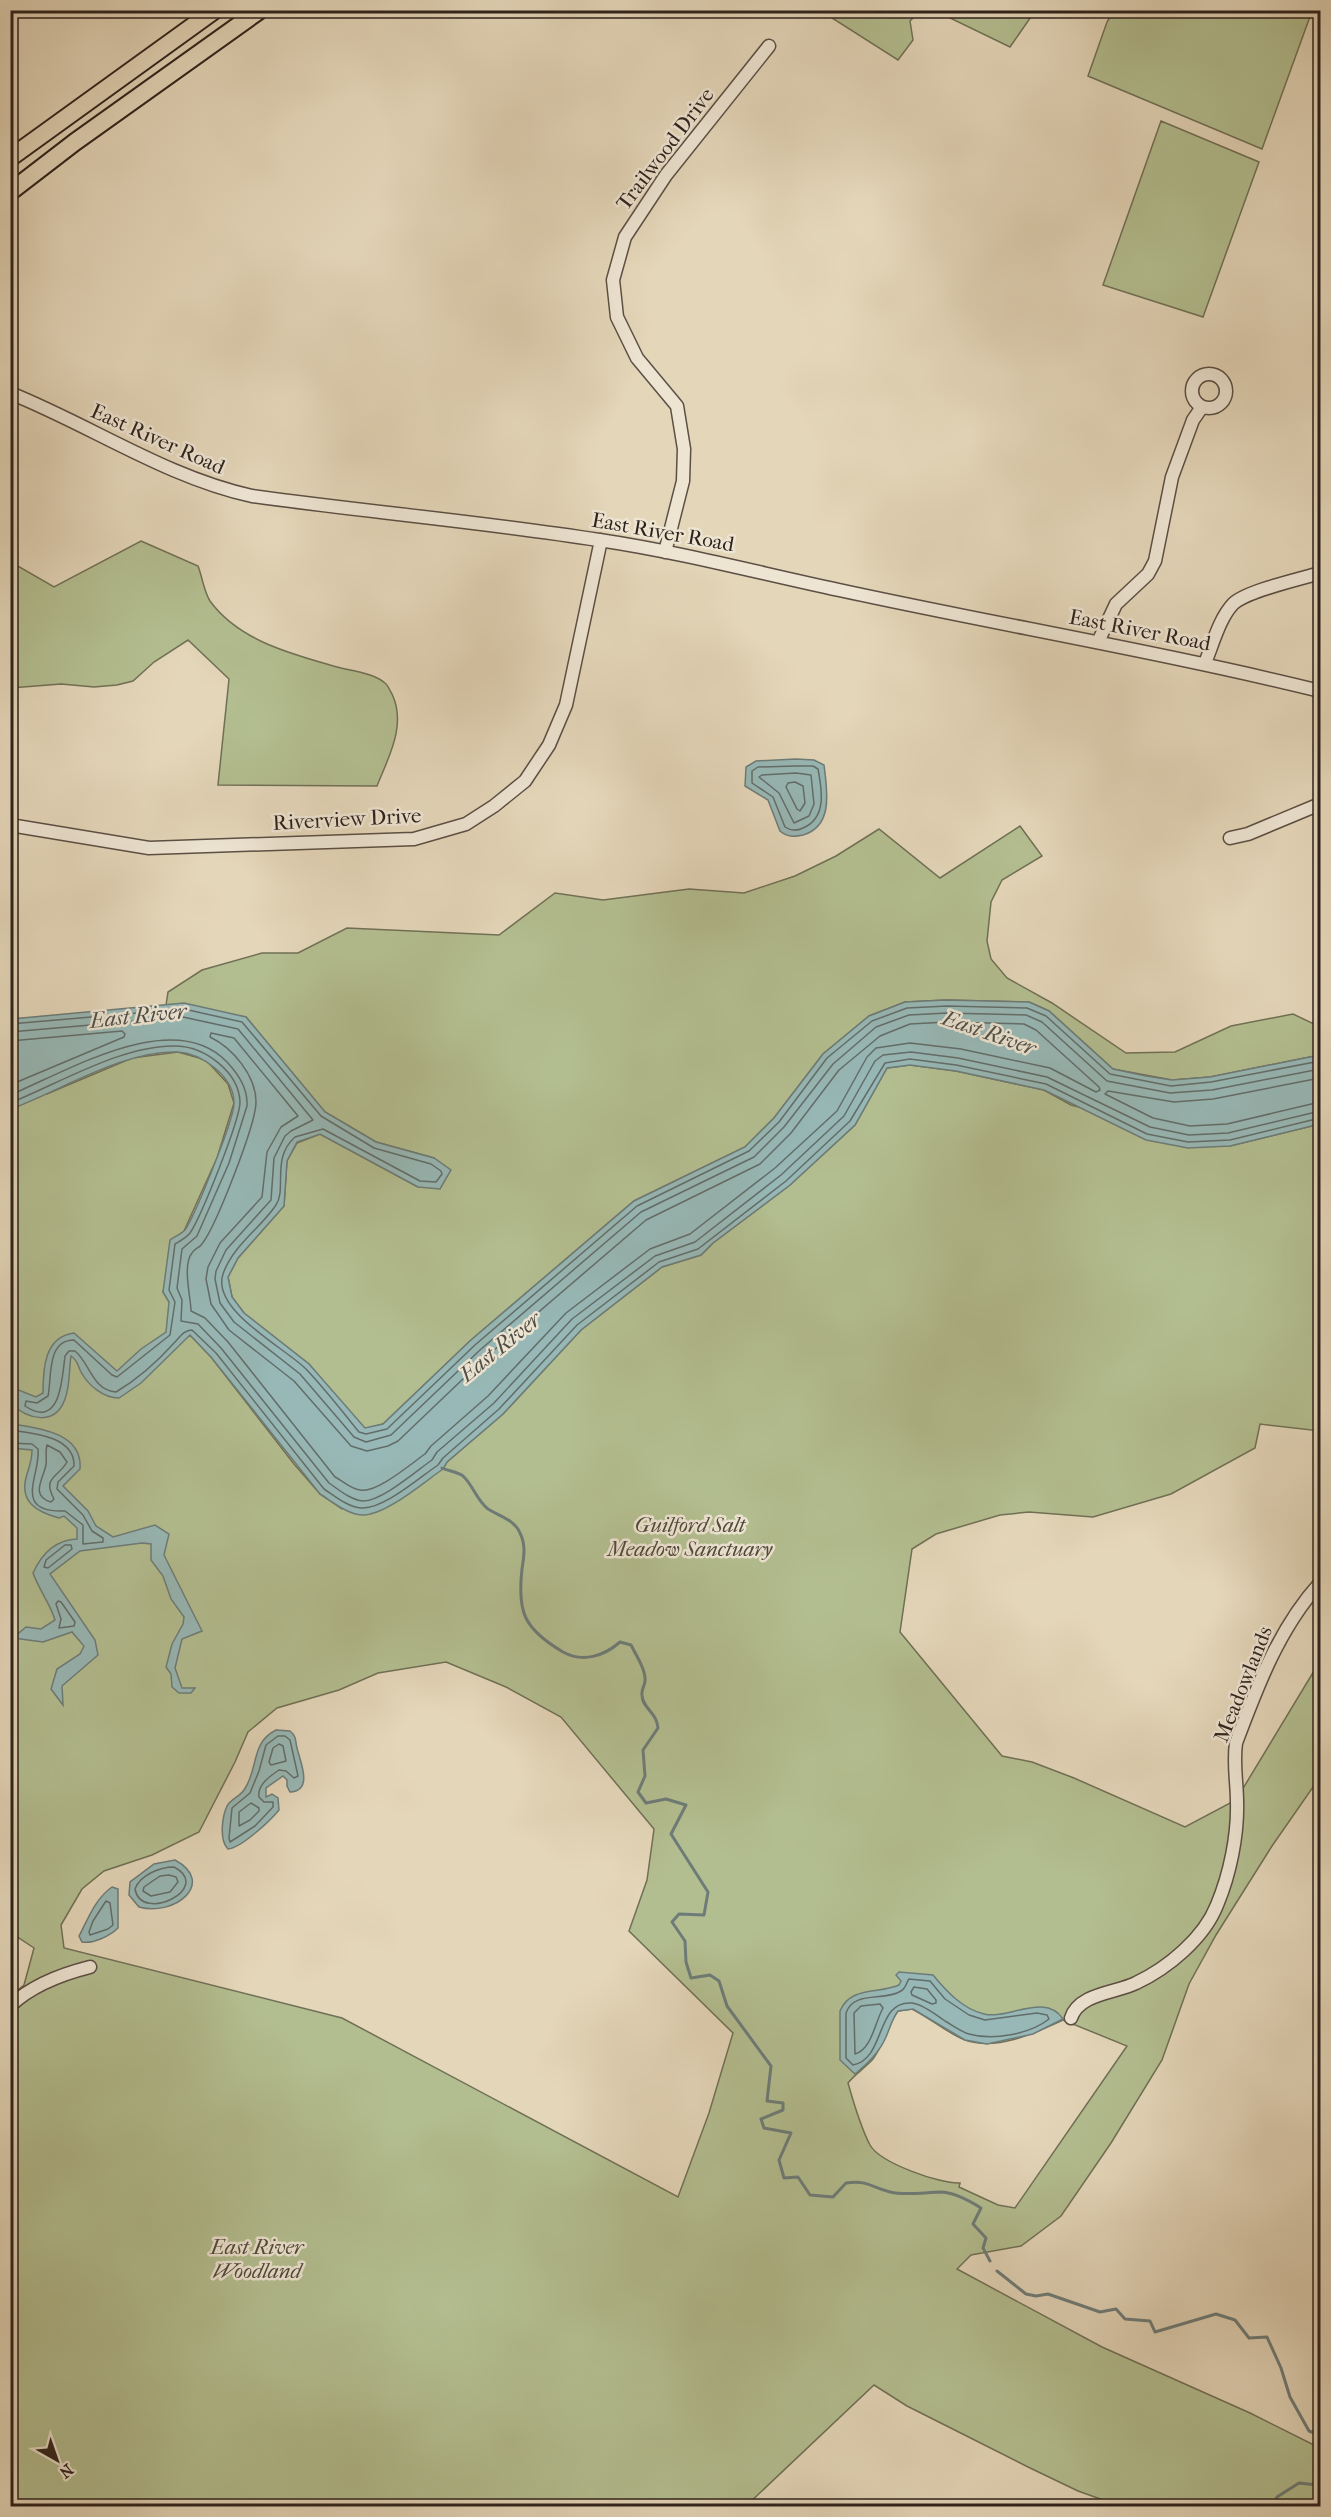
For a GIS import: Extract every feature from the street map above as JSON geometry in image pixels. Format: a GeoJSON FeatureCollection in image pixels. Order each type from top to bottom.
{"type":"FeatureCollection","features":[{"type":"Feature","properties":{"kind":"highway"},"geometry":{"type":"LineString","coordinates":[[10,158],[215,10]]}},
{"type":"Feature","properties":{"kind":"highway"},"geometry":{"type":"LineString","coordinates":[[10,192],[75,142],[260,10]]}},
{"type":"Feature","properties":{"kind":"street","name":"Trailwood Drive"},"geometry":{"type":"LineString","coordinates":[[665,552],[683,481],[684,449],[677,406],[637,358],[617,317],[613,280],[625,237],[666,175],[769,46]]}},
{"type":"Feature","properties":{"kind":"street","name":"East River Road"},"geometry":{"type":"LineString","coordinates":[[10,393],[153,462],[218,488],[295,502],[601,540],[745,567],[839,590],[1205,663],[1320,691]]}},
{"type":"Feature","properties":{"kind":"street"},"geometry":{"type":"LineString","coordinates":[[1098,642],[1116,604],[1148,574],[1155,561],[1172,477],[1193,420],[1202,406]]}},
{"type":"Feature","properties":{"kind":"street","name":"Riverview Drive"},"geometry":{"type":"LineString","coordinates":[[10,825],[149,848],[414,839],[466,824],[494,806],[525,781],[549,745],[566,705],[601,540]]}},
{"type":"Feature","properties":{"kind":"street"},"geometry":{"type":"LineString","coordinates":[[1205,663],[1223,618],[1234,603],[1247,595],[1320,573]]}},
{"type":"Feature","properties":{"kind":"street"},"geometry":{"type":"LineString","coordinates":[[1230,838],[1248,834],[1320,804]]}},
{"type":"Feature","properties":{"kind":"street","name":"Meadowlands"},"geometry":{"type":"LineString","coordinates":[[1071,2018],[1081,2003],[1137,1983],[1175,1959],[1201,1931],[1217,1906],[1231,1859],[1238,1801],[1233,1763],[1236,1743],[1284,1631],[1320,1583]]}},
{"type":"Feature","properties":{"kind":"street"},"geometry":{"type":"LineString","coordinates":[[10,2006],[30,1991],[90,1967]]}},
{"type":"Feature","properties":{"kind":"green space"},"geometry":{"type":"Polygon","coordinates":[[[920,10],[910,21],[913,40],[898,60],[821,11],[920,10]]]}},
{"type":"Feature","properties":{"kind":"green space"},"geometry":{"type":"Polygon","coordinates":[[[954,10],[1035,11],[1010,47],[950,18],[954,10]]]}},
{"type":"Feature","properties":{"kind":"green space"},"geometry":{"type":"Polygon","coordinates":[[[1114,10],[1312,11],[1262,149],[1088,76],[1107,22],[1114,10]]]}},
{"type":"Feature","properties":{"kind":"green space"},"geometry":{"type":"Polygon","coordinates":[[[1161,121],[1259,162],[1203,317],[1103,285],[1161,121]]]}},
{"type":"Feature","properties":{"kind":"green space"},"geometry":{"type":"Polygon","coordinates":[[[141,541],[198,566],[210,601],[222,615],[251,636],[285,651],[368,675],[386,684],[392,694],[398,718],[391,753],[377,786],[218,785],[229,679],[188,640],[154,662],[133,681],[94,687],[61,684],[11,688],[11,562],[54,587],[141,541]]]}},
{"type":"Feature","properties":{"kind":"green space"},"geometry":{"type":"Polygon","coordinates":[[[1020,826],[1042,856],[1002,880],[991,902],[987,941],[991,959],[1007,978],[1052,1003],[1126,1053],[1175,1052],[1231,1026],[1293,1014],[1314,1024],[1320,1034],[1320,1055],[1210,1077],[1172,1080],[1113,1069],[1049,1011],[1029,1002],[946,1000],[905,1002],[869,1016],[823,1054],[774,1118],[745,1147],[634,1201],[471,1340],[383,1424],[364,1429],[309,1364],[244,1313],[232,1297],[228,1277],[238,1258],[284,1206],[287,1161],[297,1143],[320,1134],[418,1187],[434,1158],[376,1142],[325,1112],[246,1017],[166,1005],[168,992],[202,970],[262,953],[298,953],[347,928],[499,935],[555,893],[603,900],[689,889],[744,893],[795,876],[836,856],[879,829],[940,878],[1020,826]]]}},
{"type":"Feature","properties":{"kind":"green space","name":"Guilford Salt Meadow Sanctuary"},"geometry":{"type":"Polygon","coordinates":[[[178,1052],[206,1060],[228,1084],[234,1103],[217,1158],[184,1231],[163,1292],[190,1335],[211,1357],[294,1464],[320,1494],[342,1509],[443,1469],[447,1462],[503,1414],[581,1330],[662,1267],[701,1255],[713,1243],[790,1185],[855,1125],[887,1068],[910,1065],[956,1071],[1044,1090],[1071,1105],[1230,1146],[1320,1124],[1320,1431],[1260,1424],[1255,1448],[1171,1494],[1093,1517],[1029,1512],[1000,1515],[936,1534],[912,1549],[900,1632],[1002,1756],[1032,1762],[1074,1778],[1185,1827],[1236,1800],[1320,1661],[1320,1777],[1272,1846],[1216,1935],[1189,1984],[1162,2060],[1111,2143],[1061,2216],[1021,2246],[971,2255],[957,2269],[1102,2347],[1250,2413],[1320,2448],[1320,2506],[1120,2506],[1078,2491],[1028,2467],[907,2406],[874,2385],[746,2506],[11,2506],[10,1996],[24,1985],[34,1948],[10,1932],[10,1072],[47,1094],[132,1058],[178,1052]],[[446,1662],[378,1673],[339,1690],[277,1708],[248,1732],[199,1832],[152,1855],[104,1871],[82,1889],[61,1925],[64,1948],[342,2018],[678,2197],[709,2113],[733,2033],[629,1931],[647,1880],[654,1829],[561,1717],[506,1687],[446,1662]],[[912,2009],[898,2011],[873,2059],[848,2083],[860,2123],[870,2145],[885,2159],[911,2171],[939,2180],[960,2183],[959,2187],[998,2205],[1015,2208],[1127,2046],[1063,2020],[1016,2039],[977,2043],[958,2037],[912,2009]]]}},
{"type":"Feature","properties":{"kind":"water"},"geometry":{"type":"Polygon","coordinates":[[[814,760],[824,765],[827,796],[820,824],[803,835],[794,836],[780,831],[768,800],[745,786],[746,767],[756,761],[814,760]]]}},
{"type":"Feature","properties":{"kind":"water","name":"East River"},"geometry":{"type":"Polygon","coordinates":[[[946,1000],[1029,1002],[1049,1011],[1113,1069],[1172,1080],[1210,1077],[1320,1055],[1320,1124],[1230,1146],[1188,1148],[1146,1140],[1044,1090],[956,1071],[910,1065],[887,1068],[855,1125],[790,1185],[713,1243],[701,1255],[662,1267],[581,1330],[503,1414],[447,1462],[443,1469],[393,1504],[371,1514],[362,1515],[351,1512],[320,1494],[211,1357],[190,1335],[141,1383],[119,1398],[107,1396],[92,1386],[71,1356],[67,1394],[61,1408],[55,1414],[41,1418],[25,1413],[11,1404],[11,1387],[36,1397],[43,1393],[47,1356],[51,1347],[64,1336],[74,1333],[117,1371],[141,1349],[166,1332],[169,1302],[163,1292],[170,1240],[185,1230],[197,1206],[221,1147],[234,1103],[233,1093],[222,1075],[206,1061],[177,1052],[157,1053],[114,1064],[11,1109],[11,1019],[184,1003],[246,1017],[325,1112],[376,1142],[434,1158],[451,1170],[440,1189],[418,1187],[320,1134],[297,1142],[287,1161],[284,1206],[238,1258],[228,1277],[232,1297],[244,1313],[309,1364],[365,1428],[383,1424],[471,1340],[634,1201],[745,1147],[774,1118],[823,1054],[869,1016],[905,1002],[946,1000]]]}},
{"type":"Feature","properties":{"kind":"water"},"geometry":{"type":"Polygon","coordinates":[[[11,1424],[56,1434],[74,1447],[79,1457],[80,1469],[63,1486],[88,1511],[96,1526],[113,1537],[155,1525],[169,1534],[164,1555],[202,1631],[182,1639],[175,1668],[182,1688],[195,1688],[191,1693],[179,1693],[172,1687],[171,1674],[166,1667],[172,1644],[183,1624],[184,1617],[171,1599],[163,1576],[151,1560],[151,1544],[142,1543],[80,1551],[50,1574],[95,1640],[98,1655],[62,1686],[63,1705],[51,1689],[57,1669],[80,1654],[84,1646],[72,1632],[43,1642],[13,1638],[26,1627],[41,1629],[55,1620],[33,1573],[50,1549],[62,1542],[77,1539],[77,1528],[64,1516],[59,1518],[43,1513],[27,1499],[25,1484],[32,1450],[11,1448],[11,1424]]]}},
{"type":"Feature","properties":{"kind":"water"},"geometry":{"type":"Polygon","coordinates":[[[276,1730],[290,1731],[295,1737],[304,1774],[302,1787],[290,1792],[287,1780],[283,1776],[266,1788],[266,1797],[272,1794],[278,1798],[279,1810],[247,1839],[228,1849],[223,1840],[222,1828],[227,1806],[244,1790],[252,1774],[258,1749],[268,1735],[276,1730]]]}},
{"type":"Feature","properties":{"kind":"water"},"geometry":{"type":"Polygon","coordinates":[[[175,1860],[187,1869],[192,1878],[191,1888],[186,1896],[177,1903],[165,1907],[152,1909],[139,1907],[129,1895],[130,1882],[154,1864],[175,1860]]]}},
{"type":"Feature","properties":{"kind":"water"},"geometry":{"type":"Polygon","coordinates":[[[112,1887],[118,1889],[118,1928],[101,1939],[82,1942],[79,1936],[96,1903],[112,1887]]]}},
{"type":"Feature","properties":{"kind":"water"},"geometry":{"type":"Polygon","coordinates":[[[899,1972],[933,1975],[962,2004],[976,2012],[994,2015],[1036,2007],[1055,2011],[1063,2019],[1033,2034],[987,2044],[965,2040],[913,2009],[898,2011],[880,2048],[855,2074],[840,2060],[840,2011],[845,2003],[858,1994],[899,1985],[901,1981],[896,1975],[899,1972]]]}},
{"type":"Feature","properties":{"kind":"waterway"},"geometry":{"type":"LineString","coordinates":[[442,1468],[463,1476],[484,1506],[511,1522],[518,1529],[524,1546],[522,1608],[526,1618],[539,1635],[563,1652],[578,1657],[600,1654],[620,1642],[631,1645],[640,1663],[645,1677],[642,1693],[644,1703],[655,1718],[658,1728],[643,1750],[645,1776],[638,1792],[646,1803],[666,1799],[686,1805],[671,1834],[708,1892],[704,1915],[679,1914],[672,1922],[685,1941],[686,1962],[691,1978],[710,1975],[719,1981],[727,2006],[771,2066],[767,2101],[783,2103],[783,2110],[761,2119],[764,2128],[791,2133],[779,2160],[784,2178],[798,2177],[810,2195],[833,2197],[846,2183],[853,2182],[896,2193],[942,2192],[967,2200],[981,2208],[973,2224],[986,2238],[983,2248],[990,2261]]}},
{"type":"Feature","properties":{"kind":"waterway"},"geometry":{"type":"LineString","coordinates":[[997,2271],[1026,2294],[1036,2296],[1048,2294],[1100,2312],[1116,2309],[1125,2319],[1150,2321],[1155,2332],[1216,2314],[1235,2320],[1249,2338],[1267,2337],[1281,2368],[1290,2397],[1309,2431],[1320,2435]]}},
{"type":"Feature","properties":{"kind":"waterway"},"geometry":{"type":"LineString","coordinates":[[1274,2506],[1277,2497],[1299,2483],[1317,2485],[1314,2469],[1320,2465]]}},
{"type":"Feature","properties":{"kind":"park label","name":"East River Woodland"},"geometry":{"type":"Point","coordinates":[257,2259]}}]}
